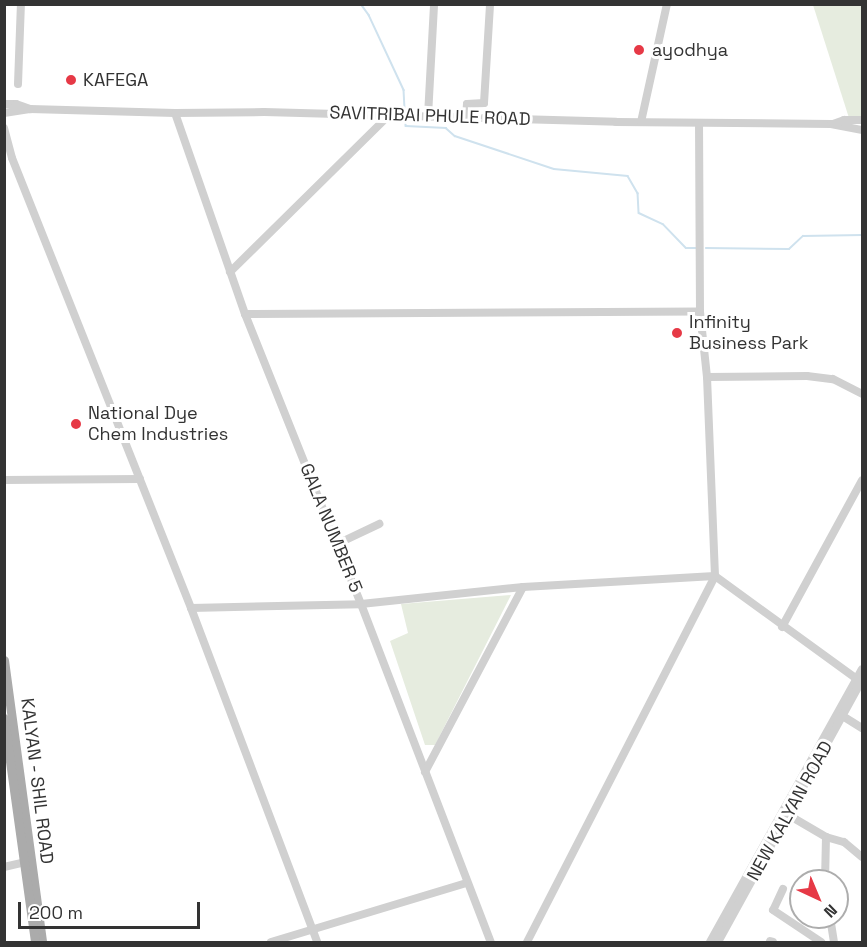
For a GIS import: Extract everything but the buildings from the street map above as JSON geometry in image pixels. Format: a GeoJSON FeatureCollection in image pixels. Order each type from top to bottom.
{"type":"FeatureCollection","features":[{"type":"Feature","properties":{"kind":"main road","name":"KALYAN - SHIL ROAD"},"geometry":{"type":"LineString","coordinates":[[4,660],[35,942]]}},
{"type":"Feature","properties":{"kind":"main road","name":"KALYAN - SHIL ROAD"},"geometry":{"type":"LineString","coordinates":[[4,718],[8,775],[42,942]]}},
{"type":"Feature","properties":{"kind":"street"},"geometry":{"type":"LineString","coordinates":[[18,84],[21,4]]}},
{"type":"Feature","properties":{"kind":"street"},"geometry":{"type":"LineString","coordinates":[[428,116],[434,4]]}},
{"type":"Feature","properties":{"kind":"street"},"geometry":{"type":"LineString","coordinates":[[466,118],[467,104],[483,103],[490,4]]}},
{"type":"Feature","properties":{"kind":"street"},"geometry":{"type":"LineString","coordinates":[[641,122],[667,4]]}},
{"type":"Feature","properties":{"kind":"street","name":"SAVITRIBAI PHULE ROAD"},"geometry":{"type":"LineString","coordinates":[[4,104],[16,104],[30,109]]}},
{"type":"Feature","properties":{"kind":"street","name":"SAVITRIBAI PHULE ROAD"},"geometry":{"type":"LineString","coordinates":[[4,112],[30,109],[175,113],[264,111],[466,118],[831,124],[862,130]]}},
{"type":"Feature","properties":{"kind":"street","name":"GALA NUMBER 5"},"geometry":{"type":"LineString","coordinates":[[175,113],[245,314],[361,604],[491,942]]}},
{"type":"Feature","properties":{"kind":"street"},"geometry":{"type":"LineString","coordinates":[[230,272],[390,114]]}},
{"type":"Feature","properties":{"kind":"street","name":"SAVITRIBAI PHULE ROAD"},"geometry":{"type":"LineString","coordinates":[[831,124],[844,120],[862,120]]}},
{"type":"Feature","properties":{"kind":"street"},"geometry":{"type":"LineString","coordinates":[[527,942],[715,576],[707,377],[700,312],[699,123]]}},
{"type":"Feature","properties":{"kind":"street"},"geometry":{"type":"LineString","coordinates":[[4,128],[12,158],[140,479],[317,942]]}},
{"type":"Feature","properties":{"kind":"street"},"geometry":{"type":"LineString","coordinates":[[245,314],[700,312]]}},
{"type":"Feature","properties":{"kind":"street"},"geometry":{"type":"LineString","coordinates":[[707,377],[816,377],[833,379],[862,394]]}},
{"type":"Feature","properties":{"kind":"street"},"geometry":{"type":"LineString","coordinates":[[4,480],[140,479]]}},
{"type":"Feature","properties":{"kind":"street"},"geometry":{"type":"LineString","coordinates":[[782,627],[862,480]]}},
{"type":"Feature","properties":{"kind":"street"},"geometry":{"type":"LineString","coordinates":[[337,544],[379,524]]}},
{"type":"Feature","properties":{"kind":"street"},"geometry":{"type":"LineString","coordinates":[[190,608],[361,604],[523,587],[715,576],[782,627],[861,676]]}},
{"type":"Feature","properties":{"kind":"street"},"geometry":{"type":"LineString","coordinates":[[425,772],[523,587]]}},
{"type":"Feature","properties":{"kind":"street","name":"NEW KALYAN ROAD"},"geometry":{"type":"LineString","coordinates":[[718,942],[785,813],[861,676]]}},
{"type":"Feature","properties":{"kind":"street"},"geometry":{"type":"LineString","coordinates":[[840,715],[862,728]]}},
{"type":"Feature","properties":{"kind":"street"},"geometry":{"type":"LineString","coordinates":[[710,942],[785,813],[826,837],[844,843],[862,857]]}},
{"type":"Feature","properties":{"kind":"street"},"geometry":{"type":"LineString","coordinates":[[825,869],[826,837]]}},
{"type":"Feature","properties":{"kind":"street"},"geometry":{"type":"LineString","coordinates":[[4,867],[27,861]]}},
{"type":"Feature","properties":{"kind":"street"},"geometry":{"type":"LineString","coordinates":[[271,942],[467,883]]}},
{"type":"Feature","properties":{"kind":"street"},"geometry":{"type":"LineString","coordinates":[[783,889],[772,910],[819,942]]}},
{"type":"Feature","properties":{"kind":"shaded area"},"geometry":{"type":"Polygon","coordinates":[[[813,5],[862,5],[862,118],[849,118],[813,5]]]}},
{"type":"Feature","properties":{"kind":"shaded area"},"geometry":{"type":"Polygon","coordinates":[[[511,595],[435,745],[425,745],[390,641],[408,633],[401,604],[511,595]]]}},
{"type":"Feature","properties":{"kind":"waterway"},"geometry":{"type":"LineString","coordinates":[[361,4],[369,15],[404,90],[405,109]]}},
{"type":"Feature","properties":{"kind":"waterway"},"geometry":{"type":"LineString","coordinates":[[406,120],[406,126],[446,128],[455,136],[554,169],[628,176],[638,193],[639,213],[663,224],[686,248],[696,248]]}},
{"type":"Feature","properties":{"kind":"waterway"},"geometry":{"type":"LineString","coordinates":[[706,248],[789,249],[803,236],[862,235]]}},
{"type":"Feature","properties":{"kind":"place","name":"ayodhya"},"geometry":{"type":"Point","coordinates":[639,50]}},
{"type":"Feature","properties":{"kind":"place","name":"KAFEGA"},"geometry":{"type":"Point","coordinates":[71,80]}},
{"type":"Feature","properties":{"kind":"place","name":"Infinity Business Park"},"geometry":{"type":"Point","coordinates":[677,333]}},
{"type":"Feature","properties":{"kind":"place","name":"National Dye Chem Industries"},"geometry":{"type":"Point","coordinates":[76,424]}}]}
